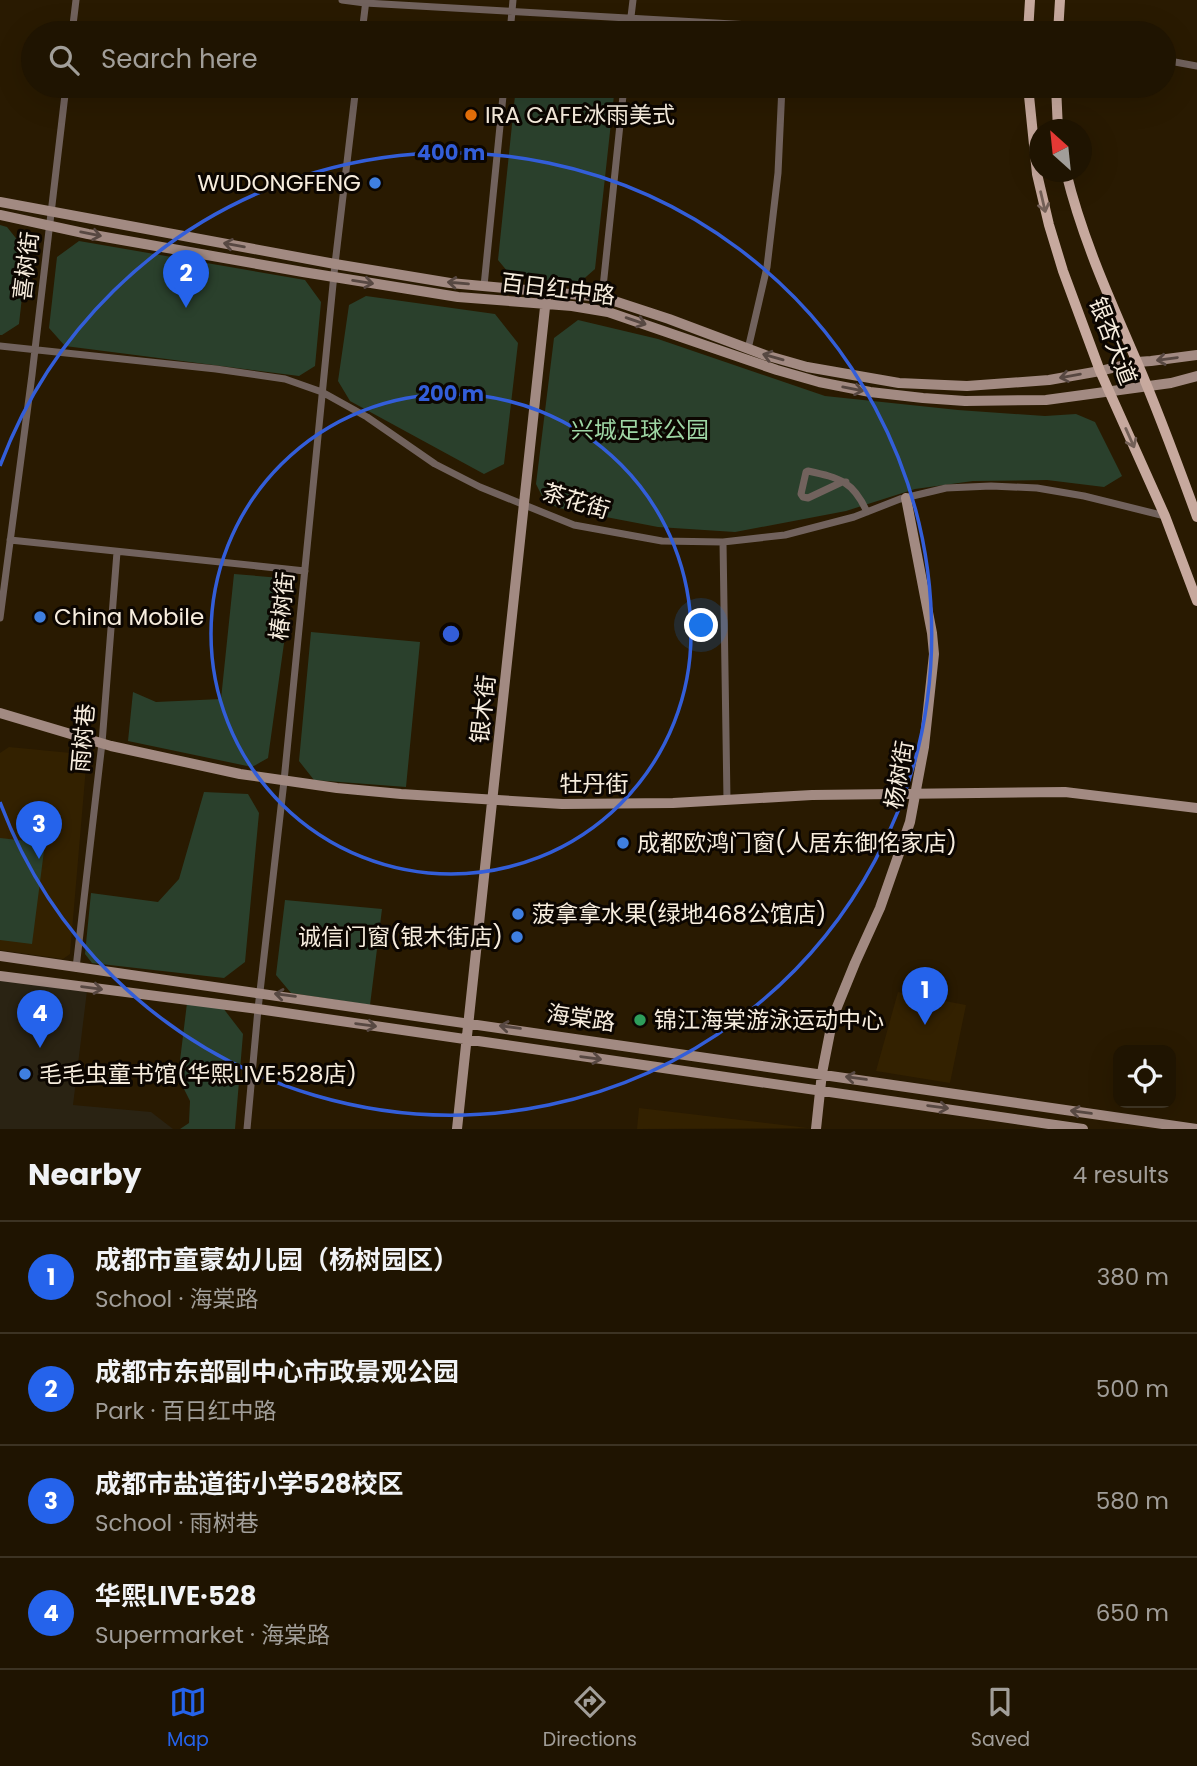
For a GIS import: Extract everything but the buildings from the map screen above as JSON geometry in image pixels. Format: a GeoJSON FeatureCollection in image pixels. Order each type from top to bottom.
{"type":"FeatureCollection","features":[{"type":"Feature","properties":{"kind":"main road"},"geometry":{"type":"LineString","coordinates":[[1029,21],[1030,0]]}},
{"type":"Feature","properties":{"kind":"main road"},"geometry":{"type":"LineString","coordinates":[[1059,21],[1060,0]]}},
{"type":"Feature","properties":{"kind":"main road","name":"银杏大道"},"geometry":{"type":"LineString","coordinates":[[1029,98],[1037,174],[1063,271],[1100,371],[1165,516],[1197,600]]}},
{"type":"Feature","properties":{"kind":"main road"},"geometry":{"type":"LineString","coordinates":[[1057,98],[1058,119]]}},
{"type":"Feature","properties":{"kind":"main road","name":"银杏大道"},"geometry":{"type":"LineString","coordinates":[[1068,182],[1093,258],[1147,386],[1197,517]]}},
{"type":"Feature","properties":{"kind":"street"},"geometry":{"type":"LineString","coordinates":[[73,21],[76,0]]}},
{"type":"Feature","properties":{"kind":"street"},"geometry":{"type":"LineString","coordinates":[[342,0],[670,21]]}},
{"type":"Feature","properties":{"kind":"street"},"geometry":{"type":"LineString","coordinates":[[511,21],[513,0]]}},
{"type":"Feature","properties":{"kind":"street"},"geometry":{"type":"LineString","coordinates":[[631,21],[633,0]]}},
{"type":"Feature","properties":{"kind":"street"},"geometry":{"type":"LineString","coordinates":[[363,21],[365,1]]}},
{"type":"Feature","properties":{"kind":"street"},"geometry":{"type":"LineString","coordinates":[[1176,62],[1197,66]]}},
{"type":"Feature","properties":{"kind":"street","name":"喜树街"},"geometry":{"type":"LineString","coordinates":[[0,618],[65,98]]}},
{"type":"Feature","properties":{"kind":"street","name":"椿树街"},"geometry":{"type":"LineString","coordinates":[[247,1129],[335,264],[355,98]]}},
{"type":"Feature","properties":{"kind":"street"},"geometry":{"type":"LineString","coordinates":[[484,286],[504,98]]}},
{"type":"Feature","properties":{"kind":"street"},"geometry":{"type":"LineString","coordinates":[[601,297],[623,98]]}},
{"type":"Feature","properties":{"kind":"street"},"geometry":{"type":"LineString","coordinates":[[748,349],[767,267],[778,173],[781,98]]}},
{"type":"Feature","properties":{"kind":"street","name":"百日红中路"},"geometry":{"type":"LineString","coordinates":[[0,202],[335,264],[546,298],[608,312],[777,370],[870,392],[965,401],[1046,400],[1109,393],[1197,376]]}},
{"type":"Feature","properties":{"kind":"street","name":"百日红中路"},"geometry":{"type":"LineString","coordinates":[[0,215],[334,277],[458,297],[601,297],[807,367],[899,383],[967,386],[1049,380],[1137,362],[1197,355]]}},
{"type":"Feature","properties":{"kind":"street","name":"银木街"},"geometry":{"type":"LineString","coordinates":[[457,1129],[546,298]]}},
{"type":"Feature","properties":{"kind":"street","name":"茶花街"},"geometry":{"type":"LineString","coordinates":[[0,346],[285,379],[322,392],[367,417],[435,464],[480,487],[574,525],[662,541],[723,542],[785,535],[946,488],[1037,488],[1084,496],[1165,516]]}},
{"type":"Feature","properties":{"kind":"street"},"geometry":{"type":"LineString","coordinates":[[846,482],[808,498],[801,494],[806,472],[827,475],[846,482],[860,498],[867,512]]}},
{"type":"Feature","properties":{"kind":"street"},"geometry":{"type":"LineString","coordinates":[[827,475],[832,481],[830,488]]}},
{"type":"Feature","properties":{"kind":"street","name":"杨树街"},"geometry":{"type":"LineString","coordinates":[[816,1129],[822,1073],[833,1017],[880,908],[910,822],[924,747],[934,654],[906,498]]}},
{"type":"Feature","properties":{"kind":"street"},"geometry":{"type":"LineString","coordinates":[[10,540],[305,571]]}},
{"type":"Feature","properties":{"kind":"street"},"geometry":{"type":"LineString","coordinates":[[723,542],[727,800]]}},
{"type":"Feature","properties":{"kind":"street","name":"雨树巷"},"geometry":{"type":"LineString","coordinates":[[76,968],[102,743],[117,552]]}},
{"type":"Feature","properties":{"kind":"street","name":"牡丹街"},"geometry":{"type":"LineString","coordinates":[[0,713],[102,743],[240,774],[388,793],[562,804],[674,803],[812,795],[1065,792],[1197,808]]}},
{"type":"Feature","properties":{"kind":"street","name":"海棠路"},"geometry":{"type":"LineString","coordinates":[[0,956],[1197,1129]]}},
{"type":"Feature","properties":{"kind":"street","name":"海棠路"},"geometry":{"type":"LineString","coordinates":[[0,976],[258,1009],[1083,1129]]}},
{"type":"Feature","properties":{"kind":"shaded area"},"geometry":{"type":"Polygon","coordinates":[[[9,747],[71,753],[86,767],[70,954],[63,959],[0,950],[0,753],[9,747]]]}},
{"type":"Feature","properties":{"kind":"shaded area"},"geometry":{"type":"Polygon","coordinates":[[[0,980],[87,991],[73,1105],[151,1112],[173,1129],[0,1129],[0,980]]]}},
{"type":"Feature","properties":{"kind":"shaded area"},"geometry":{"type":"Polygon","coordinates":[[[898,992],[966,1005],[950,1083],[876,1071],[898,992]]]}},
{"type":"Feature","properties":{"kind":"shaded area"},"geometry":{"type":"Polygon","coordinates":[[[639,1108],[808,1128],[637,1129],[639,1108]]]}},
{"type":"Feature","properties":{"kind":"green space"},"geometry":{"type":"Polygon","coordinates":[[[515,98],[614,98],[595,269],[579,283],[512,277],[498,260],[515,98]]]}},
{"type":"Feature","properties":{"kind":"green space"},"geometry":{"type":"Polygon","coordinates":[[[0,225],[7,227],[27,252],[19,324],[2,335],[0,335],[0,225]]]}},
{"type":"Feature","properties":{"kind":"green space"},"geometry":{"type":"Polygon","coordinates":[[[79,241],[305,280],[321,302],[315,366],[299,376],[65,346],[49,328],[57,257],[79,241]]]}},
{"type":"Feature","properties":{"kind":"green space","name":"兴城足球公园"},"geometry":{"type":"Polygon","coordinates":[[[366,296],[495,314],[518,343],[504,464],[484,474],[350,401],[338,381],[349,305],[366,296]]]}},
{"type":"Feature","properties":{"kind":"green space","name":"兴城足球公园"},"geometry":{"type":"Polygon","coordinates":[[[578,320],[658,339],[825,396],[958,410],[1045,416],[1076,414],[1095,422],[1122,476],[1104,487],[1047,480],[973,481],[915,489],[846,511],[735,532],[658,527],[559,508],[545,502],[536,484],[554,338],[578,320]]]}},
{"type":"Feature","properties":{"kind":"green space"},"geometry":{"type":"Polygon","coordinates":[[[234,574],[281,578],[291,593],[268,758],[252,767],[128,741],[133,692],[156,702],[221,699],[234,574]]]}},
{"type":"Feature","properties":{"kind":"green space"},"geometry":{"type":"Polygon","coordinates":[[[311,632],[420,642],[406,787],[314,780],[299,761],[311,632]]]}},
{"type":"Feature","properties":{"kind":"green space"},"geometry":{"type":"Polygon","coordinates":[[[204,792],[248,794],[259,813],[245,962],[224,978],[92,963],[85,954],[91,893],[158,902],[179,879],[204,792]]]}},
{"type":"Feature","properties":{"kind":"green space"},"geometry":{"type":"Polygon","coordinates":[[[0,838],[45,843],[32,944],[0,940],[0,838]]]}},
{"type":"Feature","properties":{"kind":"green space"},"geometry":{"type":"Polygon","coordinates":[[[285,900],[382,909],[370,1005],[291,993],[276,975],[285,900]]]}},
{"type":"Feature","properties":{"kind":"green space"},"geometry":{"type":"Polygon","coordinates":[[[187,1003],[223,1008],[243,1034],[235,1129],[180,1129],[189,1123],[190,1101],[178,1077],[187,1003]]]}},
{"type":"Feature","properties":{"kind":"place","name":"IRA CAFE冰雨美式"},"geometry":{"type":"Point","coordinates":[471,115]}},
{"type":"Feature","properties":{"kind":"place","name":"WUDONGFENG"},"geometry":{"type":"Point","coordinates":[375,183]}},
{"type":"Feature","properties":{"kind":"place","name":"成都市东部副中心市政景观公园"},"geometry":{"type":"Point","coordinates":[186,308]}},
{"type":"Feature","properties":{"kind":"place","name":"China Mobile"},"geometry":{"type":"Point","coordinates":[40,617]}},
{"type":"Feature","properties":{"kind":"place","name":"成都欧鸿门窗(人居东御佲家店)"},"geometry":{"type":"Point","coordinates":[623,843]}},
{"type":"Feature","properties":{"kind":"place","name":"成都市盐道街小学528校区"},"geometry":{"type":"Point","coordinates":[39,859]}},
{"type":"Feature","properties":{"kind":"place","name":"菠拿拿水果(绿地468公馆店)"},"geometry":{"type":"Point","coordinates":[518,914]}},
{"type":"Feature","properties":{"kind":"place","name":"诚信门窗(银木街店)"},"geometry":{"type":"Point","coordinates":[517,937]}},
{"type":"Feature","properties":{"kind":"place","name":"锦江海棠游泳运动中心"},"geometry":{"type":"Point","coordinates":[640,1020]}},
{"type":"Feature","properties":{"kind":"place","name":"成都市童蒙幼儿园（杨树园区）"},"geometry":{"type":"Point","coordinates":[925,1025]}},
{"type":"Feature","properties":{"kind":"place","name":"华熙LIVE·528"},"geometry":{"type":"Point","coordinates":[40,1048]}},
{"type":"Feature","properties":{"kind":"place","name":"毛毛虫童书馆(华熙LIVE·528店)"},"geometry":{"type":"Point","coordinates":[25,1074]}}]}
